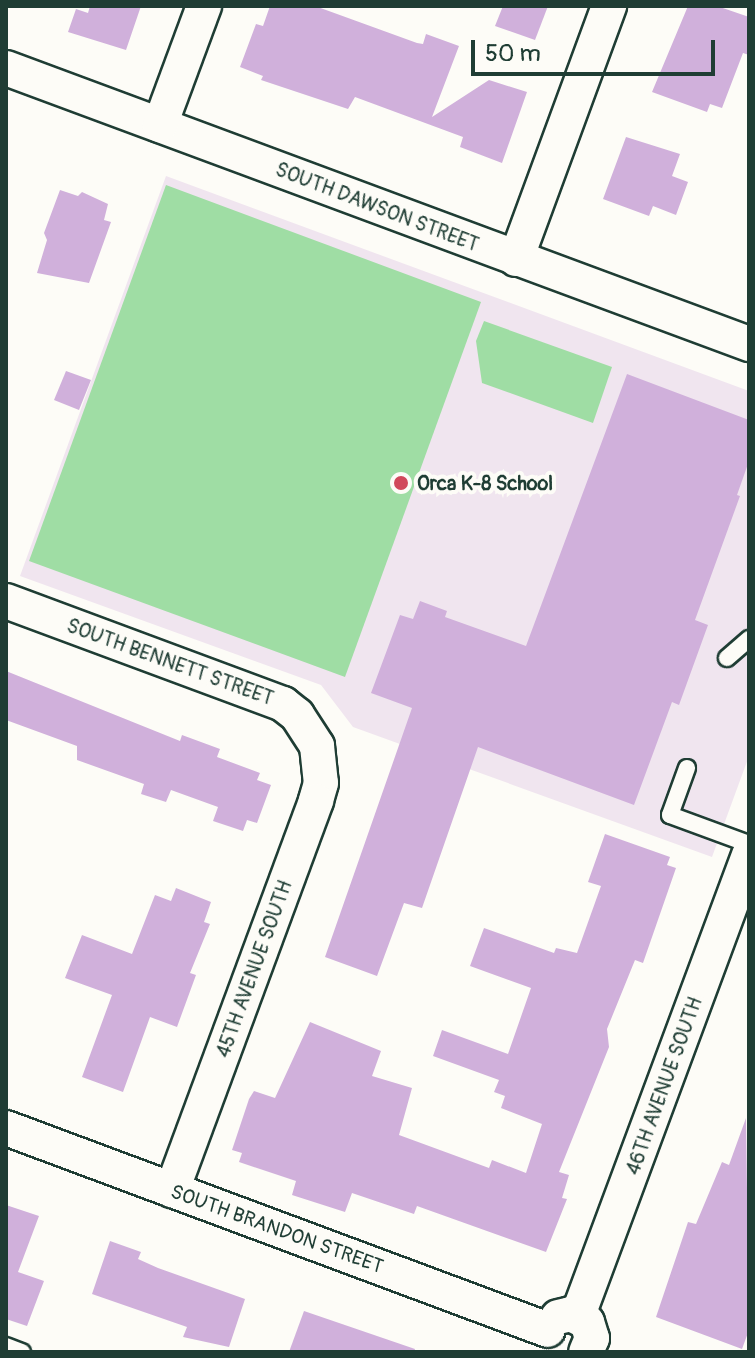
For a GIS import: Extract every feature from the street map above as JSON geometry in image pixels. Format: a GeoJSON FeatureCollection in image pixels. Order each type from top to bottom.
{"type":"FeatureCollection","features":[{"type":"Feature","properties":{"kind":"street"},"geometry":{"type":"LineString","coordinates":[[160,125],[204,6]]}},
{"type":"Feature","properties":{"kind":"street"},"geometry":{"type":"LineString","coordinates":[[516,259],[609,6]]}},
{"type":"Feature","properties":{"kind":"street","name":"SOUTH DAWSON STREET"},"geometry":{"type":"LineString","coordinates":[[6,68],[749,344]]}},
{"type":"Feature","properties":{"kind":"street","name":"SOUTH BENNETT STREET"},"geometry":{"type":"LineString","coordinates":[[6,601],[283,704],[303,722],[317,746]]}},
{"type":"Feature","properties":{"kind":"street","name":"45TH AVENUE SOUTH"},"geometry":{"type":"LineString","coordinates":[[172,1190],[316,801],[321,764],[317,746]]}},
{"type":"Feature","properties":{"kind":"street","name":"46TH AVENUE SOUTH"},"geometry":{"type":"LineString","coordinates":[[578,1341],[749,855]]}},
{"type":"Feature","properties":{"kind":"street","name":"SOUTH BRANDON STREET"},"geometry":{"type":"LineString","coordinates":[[6,1128],[578,1341]]}},
{"type":"Feature","properties":{"kind":"lane"},"geometry":{"type":"LineString","coordinates":[[727,658],[749,639]]}},
{"type":"Feature","properties":{"kind":"lane"},"geometry":{"type":"LineString","coordinates":[[687,768],[670,815],[749,844]]}},
{"type":"Feature","properties":{"kind":"lane"},"geometry":{"type":"LineString","coordinates":[[6,1346],[22,1352]]}},
{"type":"Feature","properties":{"kind":"shaded area","name":"Orca K-8 School"},"geometry":{"type":"Polygon","coordinates":[[[166,176],[749,391],[749,756],[712,857],[353,727],[321,685],[20,576],[166,176]]]}},
{"type":"Feature","properties":{"kind":"green space"},"geometry":{"type":"Polygon","coordinates":[[[166,185],[481,302],[345,677],[29,561],[166,185]]]}},
{"type":"Feature","properties":{"kind":"green space"},"geometry":{"type":"Polygon","coordinates":[[[484,321],[612,367],[593,423],[482,383],[476,341],[484,321]]]}},
{"type":"Feature","properties":{"kind":"building"},"geometry":{"type":"Polygon","coordinates":[[[90,6],[141,6],[126,50],[68,32],[76,9],[88,13],[90,6]]]}},
{"type":"Feature","properties":{"kind":"building"},"geometry":{"type":"Polygon","coordinates":[[[270,6],[315,6],[417,43],[423,44],[426,34],[459,46],[432,117],[489,80],[527,92],[502,163],[460,147],[463,137],[355,97],[348,109],[261,80],[263,76],[240,67],[256,24],[263,26],[270,6]]]}},
{"type":"Feature","properties":{"kind":"building"},"geometry":{"type":"Polygon","coordinates":[[[503,6],[548,6],[535,40],[495,26],[503,6]]]}},
{"type":"Feature","properties":{"kind":"building"},"geometry":{"type":"Polygon","coordinates":[[[688,6],[717,6],[749,17],[749,55],[743,53],[722,108],[710,104],[707,112],[652,92],[688,6]]]}},
{"type":"Feature","properties":{"kind":"building"},"geometry":{"type":"Polygon","coordinates":[[[626,137],[680,154],[672,176],[688,182],[676,215],[653,206],[649,216],[603,199],[626,137]]]}},
{"type":"Feature","properties":{"kind":"building"},"geometry":{"type":"Polygon","coordinates":[[[60,190],[78,196],[82,192],[108,204],[104,220],[111,222],[89,283],[37,273],[47,240],[44,233],[60,190]]]}},
{"type":"Feature","properties":{"kind":"building"},"geometry":{"type":"Polygon","coordinates":[[[66,371],[91,380],[79,410],[54,400],[66,371]]]}},
{"type":"Feature","properties":{"kind":"building"},"geometry":{"type":"Polygon","coordinates":[[[627,374],[749,420],[749,461],[737,495],[740,496],[695,620],[708,625],[679,705],[672,702],[634,805],[478,747],[422,908],[404,903],[377,976],[325,957],[412,708],[371,693],[400,615],[413,619],[420,601],[447,611],[445,617],[526,646],[627,374]]]}},
{"type":"Feature","properties":{"kind":"building"},"geometry":{"type":"Polygon","coordinates":[[[6,671],[180,741],[182,735],[220,749],[217,757],[260,773],[257,780],[271,785],[257,823],[247,820],[243,831],[213,821],[218,807],[171,790],[166,802],[141,794],[144,784],[77,760],[77,746],[6,720],[6,671]]]}},
{"type":"Feature","properties":{"kind":"building"},"geometry":{"type":"Polygon","coordinates":[[[605,834],[670,857],[667,865],[676,868],[643,963],[635,960],[607,1029],[609,1047],[559,1172],[569,1175],[562,1198],[567,1199],[546,1252],[417,1206],[414,1214],[352,1193],[345,1212],[292,1195],[296,1181],[239,1162],[242,1153],[232,1150],[249,1099],[254,1091],[275,1098],[310,1022],[381,1051],[372,1076],[412,1088],[399,1135],[489,1168],[492,1160],[526,1173],[542,1124],[501,1108],[505,1096],[494,1092],[499,1080],[433,1056],[442,1030],[508,1054],[531,988],[470,966],[484,928],[554,953],[556,948],[577,953],[601,886],[588,882],[605,834]]]}},
{"type":"Feature","properties":{"kind":"building"},"geometry":{"type":"Polygon","coordinates":[[[176,888],[211,902],[204,922],[210,924],[190,973],[196,975],[177,1027],[150,1017],[123,1092],[82,1077],[112,995],[65,978],[82,935],[132,954],[155,895],[171,901],[176,888]]]}},
{"type":"Feature","properties":{"kind":"building"},"geometry":{"type":"Polygon","coordinates":[[[746,1118],[749,1330],[742,1349],[656,1317],[688,1222],[696,1224],[722,1162],[729,1165],[746,1118]]]}},
{"type":"Feature","properties":{"kind":"building"},"geometry":{"type":"Polygon","coordinates":[[[6,1205],[39,1216],[18,1272],[44,1281],[27,1326],[6,1319],[6,1205]]]}},
{"type":"Feature","properties":{"kind":"building"},"geometry":{"type":"Polygon","coordinates":[[[110,1241],[141,1252],[138,1259],[158,1268],[245,1299],[229,1347],[183,1337],[187,1327],[92,1294],[110,1241]]]}},
{"type":"Feature","properties":{"kind":"building"},"geometry":{"type":"Polygon","coordinates":[[[304,1311],[415,1349],[414,1352],[289,1352],[304,1311]]]}},
{"type":"Feature","properties":{"kind":"place","name":"Orca K-8 School"},"geometry":{"type":"Point","coordinates":[401,483]}}]}
